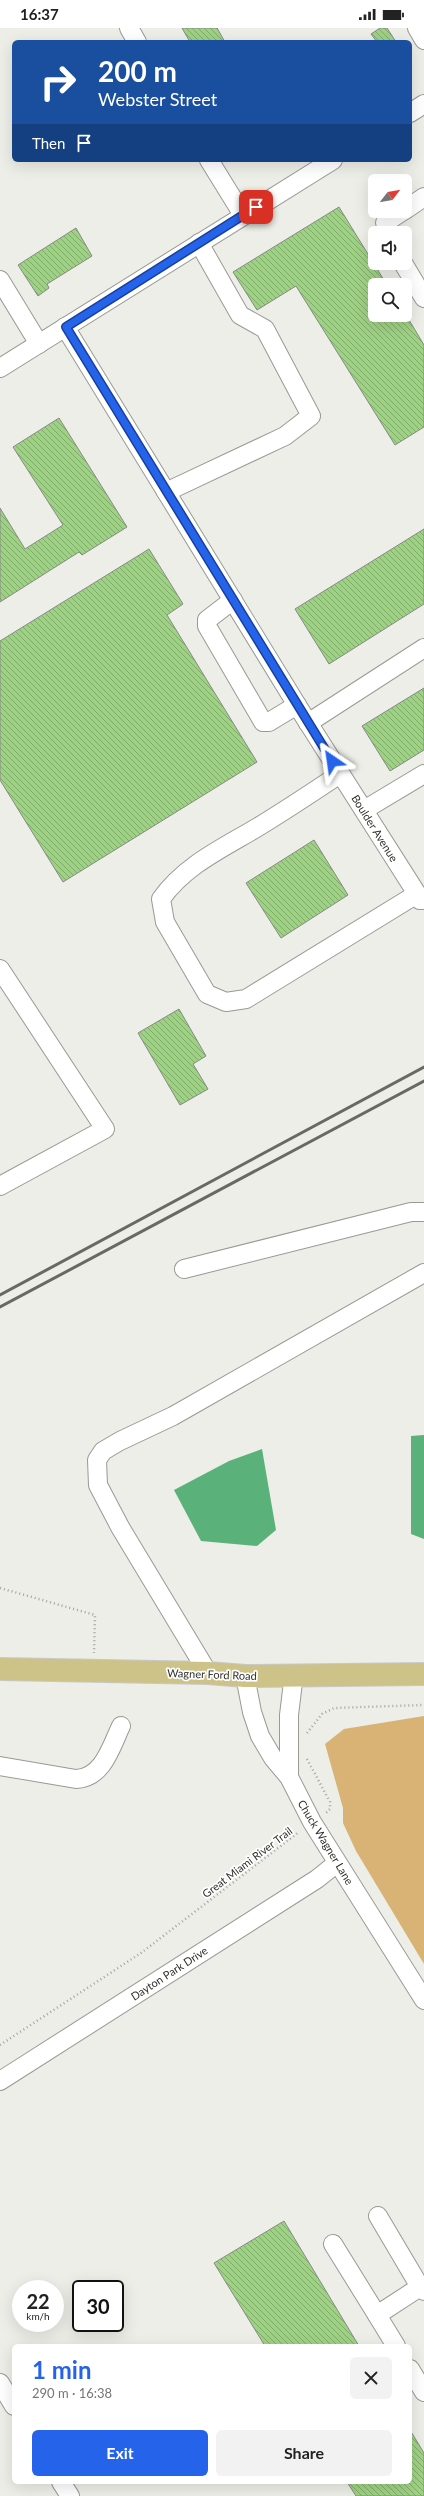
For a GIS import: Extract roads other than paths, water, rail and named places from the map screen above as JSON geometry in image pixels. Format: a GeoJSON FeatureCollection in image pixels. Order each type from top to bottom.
{"type":"FeatureCollection","features":[{"type":"Feature","properties":{"kind":"main road","name":"Wagner Ford Road"},"geometry":{"type":"LineString","coordinates":[[0,1669],[208,1673],[245,1676],[294,1674],[424,1674]]}},
{"type":"Feature","properties":{"kind":"street"},"geometry":{"type":"LineString","coordinates":[[129,28],[136,40]]}},
{"type":"Feature","properties":{"kind":"street"},"geometry":{"type":"LineString","coordinates":[[417,28],[424,40]]}},
{"type":"Feature","properties":{"kind":"street"},"geometry":{"type":"LineString","coordinates":[[412,112],[424,104]]}},
{"type":"Feature","properties":{"kind":"street"},"geometry":{"type":"LineString","coordinates":[[210,162],[243,215]]}},
{"type":"Feature","properties":{"kind":"street"},"geometry":{"type":"LineString","coordinates":[[0,368],[330,162]]}},
{"type":"Feature","properties":{"kind":"street"},"geometry":{"type":"LineString","coordinates":[[412,205],[424,197]]}},
{"type":"Feature","properties":{"kind":"street"},"geometry":{"type":"LineString","coordinates":[[385,226],[384,223],[392,218]]}},
{"type":"Feature","properties":{"kind":"street"},"geometry":{"type":"LineString","coordinates":[[166,492],[285,436],[310,416],[265,329],[240,315],[199,243]]}},
{"type":"Feature","properties":{"kind":"street"},"geometry":{"type":"LineString","coordinates":[[407,270],[424,298]]}},
{"type":"Feature","properties":{"kind":"street"},"geometry":{"type":"LineString","coordinates":[[0,280],[39,344]]}},
{"type":"Feature","properties":{"kind":"street","name":"Boulder Avenue"},"geometry":{"type":"LineString","coordinates":[[66,327],[308,723],[420,898]]}},
{"type":"Feature","properties":{"kind":"street"},"geometry":{"type":"LineString","coordinates":[[232,600],[207,620],[207,626],[263,722],[269,722],[297,705]]}},
{"type":"Feature","properties":{"kind":"street"},"geometry":{"type":"LineString","coordinates":[[308,723],[424,648]]}},
{"type":"Feature","properties":{"kind":"street"},"geometry":{"type":"LineString","coordinates":[[340,774],[294,805],[190,867],[173,882],[161,899],[166,922],[207,994],[226,1002],[246,999],[420,898]]}},
{"type":"Feature","properties":{"kind":"street"},"geometry":{"type":"LineString","coordinates":[[364,810],[424,774]]}},
{"type":"Feature","properties":{"kind":"street"},"geometry":{"type":"LineString","coordinates":[[0,969],[105,1129],[0,1186]]}},
{"type":"Feature","properties":{"kind":"street"},"geometry":{"type":"LineString","coordinates":[[184,1269],[411,1212],[424,1212]]}},
{"type":"Feature","properties":{"kind":"street"},"geometry":{"type":"LineString","coordinates":[[208,1673],[120,1526],[98,1485],[97,1460],[103,1451],[120,1441],[173,1416],[424,1272]]}},
{"type":"Feature","properties":{"kind":"street"},"geometry":{"type":"LineString","coordinates":[[289,1777],[289,1715],[294,1674]]}},
{"type":"Feature","properties":{"kind":"street","name":"Chuck Wagner Lane"},"geometry":{"type":"LineString","coordinates":[[245,1676],[260,1736],[272,1758],[289,1777],[312,1822],[424,2000]]}},
{"type":"Feature","properties":{"kind":"street"},"geometry":{"type":"LineString","coordinates":[[0,1766],[76,1779],[86,1779],[94,1774],[103,1764],[121,1726]]}},
{"type":"Feature","properties":{"kind":"street","name":"Dayton Park Drive"},"geometry":{"type":"LineString","coordinates":[[0,2081],[317,1879],[337,1863]]}},
{"type":"Feature","properties":{"kind":"street"},"geometry":{"type":"LineString","coordinates":[[377,2315],[422,2289],[378,2216]]}},
{"type":"Feature","properties":{"kind":"street"},"geometry":{"type":"LineString","coordinates":[[333,2244],[395,2344]]}},
{"type":"Feature","properties":{"kind":"street"},"geometry":{"type":"LineString","coordinates":[[412,2372],[424,2392]]}},
{"type":"Feature","properties":{"kind":"street"},"geometry":{"type":"LineString","coordinates":[[0,2383],[12,2403]]}},
{"type":"Feature","properties":{"kind":"street"},"geometry":{"type":"LineString","coordinates":[[62,2484],[70,2496]]}},
{"type":"Feature","properties":{"kind":"railway"},"geometry":{"type":"LineString","coordinates":[[0,1295],[424,1067]]}},
{"type":"Feature","properties":{"kind":"railway"},"geometry":{"type":"LineString","coordinates":[[0,1307],[424,1081]]}}]}
